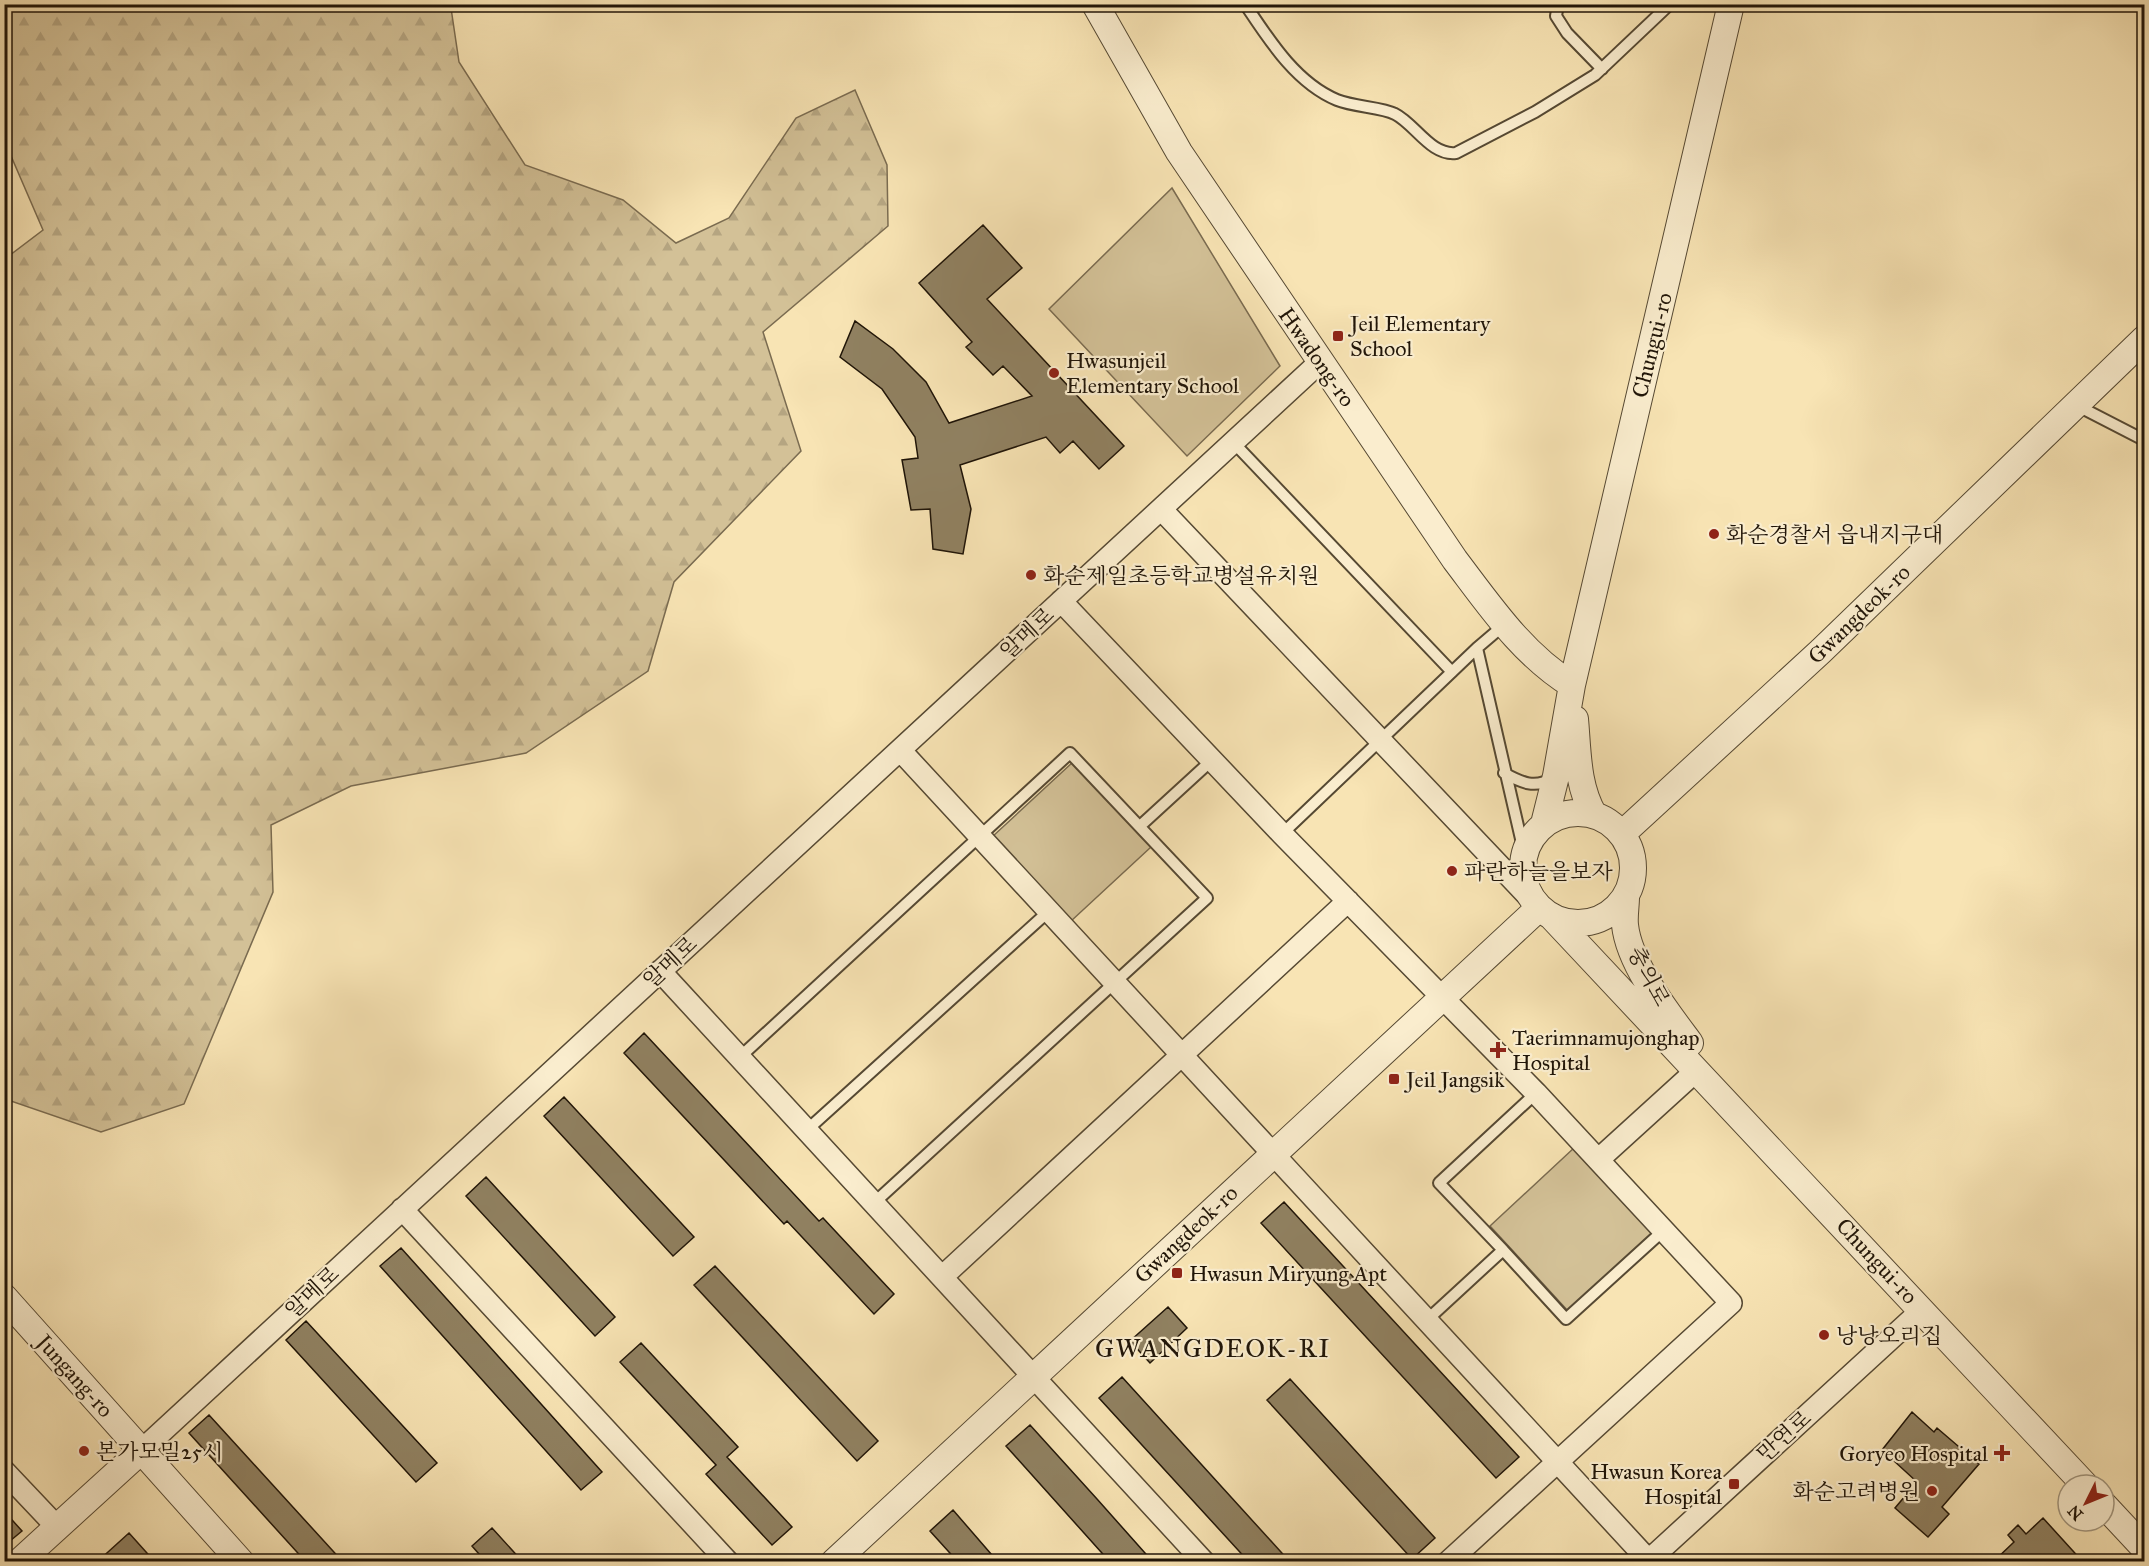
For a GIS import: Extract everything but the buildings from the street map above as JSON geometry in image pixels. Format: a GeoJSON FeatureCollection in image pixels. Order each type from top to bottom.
{"type":"FeatureCollection","features":[{"type":"Feature","properties":{"kind":"street","name":"Hwadong-ro"},"geometry":{"type":"LineString","coordinates":[[1095,4],[1179,152],[1455,560],[1504,625],[1553,673],[1572,685]]}},
{"type":"Feature","properties":{"kind":"street","name":"Chungui-ro"},"geometry":{"type":"LineString","coordinates":[[1572,685],[1731,4]]}},
{"type":"Feature","properties":{"kind":"street","name":"Gwangdeok-ro"},"geometry":{"type":"LineString","coordinates":[[1622,834],[1821,651],[2145,339]]}},
{"type":"Feature","properties":{"kind":"street","name":"알메로"},"geometry":{"type":"LineString","coordinates":[[19,1562],[1320,362]]}},
{"type":"Feature","properties":{"kind":"street"},"geometry":{"type":"LineString","coordinates":[[1161,508],[1541,908],[1568,923],[1584,924],[1601,919],[1615,910],[1626,897],[1632,882],[1634,865],[1630,848],[1622,834],[1609,822],[1594,815],[1576,812],[1558,816],[1544,824],[1532,837],[1524,852],[1523,876],[1541,908]]}},
{"type":"Feature","properties":{"kind":"street"},"geometry":{"type":"LineString","coordinates":[[1061,601],[1282,834],[1444,996],[1731,1303],[1448,1562]]}},
{"type":"Feature","properties":{"kind":"street"},"geometry":{"type":"LineString","coordinates":[[1544,824],[1556,776],[1572,685]]}},
{"type":"Feature","properties":{"kind":"street"},"geometry":{"type":"LineString","coordinates":[[1572,685],[1580,775],[1585,799],[1594,815]]}},
{"type":"Feature","properties":{"kind":"street"},"geometry":{"type":"LineString","coordinates":[[900,750],[1649,1561]]}},
{"type":"Feature","properties":{"kind":"street","name":"충의로"},"geometry":{"type":"LineString","coordinates":[[1626,897],[1625,927],[1634,954],[1648,982],[1742,1117]]}},
{"type":"Feature","properties":{"kind":"street"},"geometry":{"type":"LineString","coordinates":[[942,1277],[1348,901]]}},
{"type":"Feature","properties":{"kind":"street","name":"Gwangdeok-ro"},"geometry":{"type":"LineString","coordinates":[[834,1562],[1541,908]]}},
{"type":"Feature","properties":{"kind":"street","name":"충의로"},"geometry":{"type":"LineString","coordinates":[[1541,908],[1742,1117]]}},
{"type":"Feature","properties":{"kind":"street"},"geometry":{"type":"LineString","coordinates":[[660,971],[1204,1562]]}},
{"type":"Feature","properties":{"kind":"street"},"geometry":{"type":"LineString","coordinates":[[1598,1160],[1697,1070]]}},
{"type":"Feature","properties":{"kind":"street","name":"Chungui-ro"},"geometry":{"type":"LineString","coordinates":[[1742,1117],[2074,1473]]}},
{"type":"Feature","properties":{"kind":"street"},"geometry":{"type":"LineString","coordinates":[[402,1209],[728,1562]]}},
{"type":"Feature","properties":{"kind":"street","name":"Jungang-ro"},"geometry":{"type":"LineString","coordinates":[[4,1297],[241,1562]]}},
{"type":"Feature","properties":{"kind":"street","name":"만연로"},"geometry":{"type":"LineString","coordinates":[[1649,1561],[1922,1310]]}},
{"type":"Feature","properties":{"kind":"street"},"geometry":{"type":"LineString","coordinates":[[4,1471],[57,1527]]}},
{"type":"Feature","properties":{"kind":"street"},"geometry":{"type":"LineString","coordinates":[[2116,1518],[2145,1548]]}},
{"type":"Feature","properties":{"kind":"lane"},"geometry":{"type":"LineString","coordinates":[[1245,4],[1268,38],[1316,90],[1338,101],[1395,114],[1435,147],[1448,154],[1456,153],[1535,112],[1602,69],[1670,4]]}},
{"type":"Feature","properties":{"kind":"lane"},"geometry":{"type":"LineString","coordinates":[[1558,4],[1556,16],[1566,33],[1602,69]]}},
{"type":"Feature","properties":{"kind":"lane"},"geometry":{"type":"LineString","coordinates":[[2076,405],[2145,440]]}},
{"type":"Feature","properties":{"kind":"lane"},"geometry":{"type":"LineString","coordinates":[[1233,442],[1452,672]]}},
{"type":"Feature","properties":{"kind":"lane"},"geometry":{"type":"LineString","coordinates":[[1282,834],[1504,625]]}},
{"type":"Feature","properties":{"kind":"lane"},"geometry":{"type":"LineString","coordinates":[[1477,648],[1524,852]]}},
{"type":"Feature","properties":{"kind":"lane"},"geometry":{"type":"LineString","coordinates":[[740,1057],[1070,753],[1207,898],[874,1203]]}},
{"type":"Feature","properties":{"kind":"lane"},"geometry":{"type":"LineString","coordinates":[[1140,826],[1212,760]]}},
{"type":"Feature","properties":{"kind":"lane"},"geometry":{"type":"LineString","coordinates":[[1505,776],[1534,785],[1544,784],[1556,776]]}},
{"type":"Feature","properties":{"kind":"lane"},"geometry":{"type":"LineString","coordinates":[[807,1130],[1049,911]]}},
{"type":"Feature","properties":{"kind":"lane"},"geometry":{"type":"LineString","coordinates":[[1536,1093],[1439,1183],[1566,1319],[1664,1230]]}},
{"type":"Feature","properties":{"kind":"lane"},"geometry":{"type":"LineString","coordinates":[[1427,1320],[1503,1250]]}},
{"type":"Feature","properties":{"kind":"green space"},"geometry":{"type":"Polygon","coordinates":[[[5,4],[453,5],[451,8],[459,62],[525,165],[623,200],[676,243],[729,218],[796,118],[855,90],[887,165],[888,226],[763,332],[801,451],[674,582],[648,671],[526,753],[351,786],[271,825],[273,892],[184,1104],[101,1132],[5,1099],[4,256],[10,255],[43,230],[5,142],[5,4]]]}},
{"type":"Feature","properties":{"kind":"green space"},"geometry":{"type":"Polygon","coordinates":[[[1172,188],[1280,366],[1187,456],[1049,309],[1172,188]]]}},
{"type":"Feature","properties":{"kind":"green space"},"geometry":{"type":"Polygon","coordinates":[[[1073,762],[1151,847],[1070,922],[992,837],[1073,762]]]}},
{"type":"Feature","properties":{"kind":"green space"},"geometry":{"type":"Polygon","coordinates":[[[1575,1147],[1653,1232],[1568,1311],[1490,1226],[1575,1147]]]}},
{"type":"Feature","properties":{"kind":"place","name":"Jeil Elementary School"},"geometry":{"type":"Point","coordinates":[1338,336]}},
{"type":"Feature","properties":{"kind":"place","name":"Hwasunjeil Elementary School"},"geometry":{"type":"Point","coordinates":[1054,373]}},
{"type":"Feature","properties":{"kind":"place","name":"화순경찰서 읍내지구대"},"geometry":{"type":"Point","coordinates":[1714,534]}},
{"type":"Feature","properties":{"kind":"place","name":"화순제일초등학교병설유치원"},"geometry":{"type":"Point","coordinates":[1031,575]}},
{"type":"Feature","properties":{"kind":"place","name":"파란하늘을보자"},"geometry":{"type":"Point","coordinates":[1452,871]}},
{"type":"Feature","properties":{"kind":"place","name":"Taerimnamujonghap Hospital"},"geometry":{"type":"Point","coordinates":[1498,1050]}},
{"type":"Feature","properties":{"kind":"place","name":"Jeil Jangsik"},"geometry":{"type":"Point","coordinates":[1394,1079]}},
{"type":"Feature","properties":{"kind":"place","name":"Hwasun Miryung Apt"},"geometry":{"type":"Point","coordinates":[1177,1273]}},
{"type":"Feature","properties":{"kind":"place","name":"낭낭오리집"},"geometry":{"type":"Point","coordinates":[1824,1335]}},
{"type":"Feature","properties":{"kind":"place","name":"본가모밀25시"},"geometry":{"type":"Point","coordinates":[84,1451]}},
{"type":"Feature","properties":{"kind":"place","name":"Goryeo Hospital"},"geometry":{"type":"Point","coordinates":[2002,1453]}},
{"type":"Feature","properties":{"kind":"place","name":"Hwasun Korea Hospital"},"geometry":{"type":"Point","coordinates":[1734,1484]}},
{"type":"Feature","properties":{"kind":"place","name":"화순고려병원"},"geometry":{"type":"Point","coordinates":[1932,1491]}},
{"type":"Feature","properties":{"kind":"district","name":"GWANGDEOK-RI"},"geometry":{"type":"Point","coordinates":[1213,1348]}}]}
